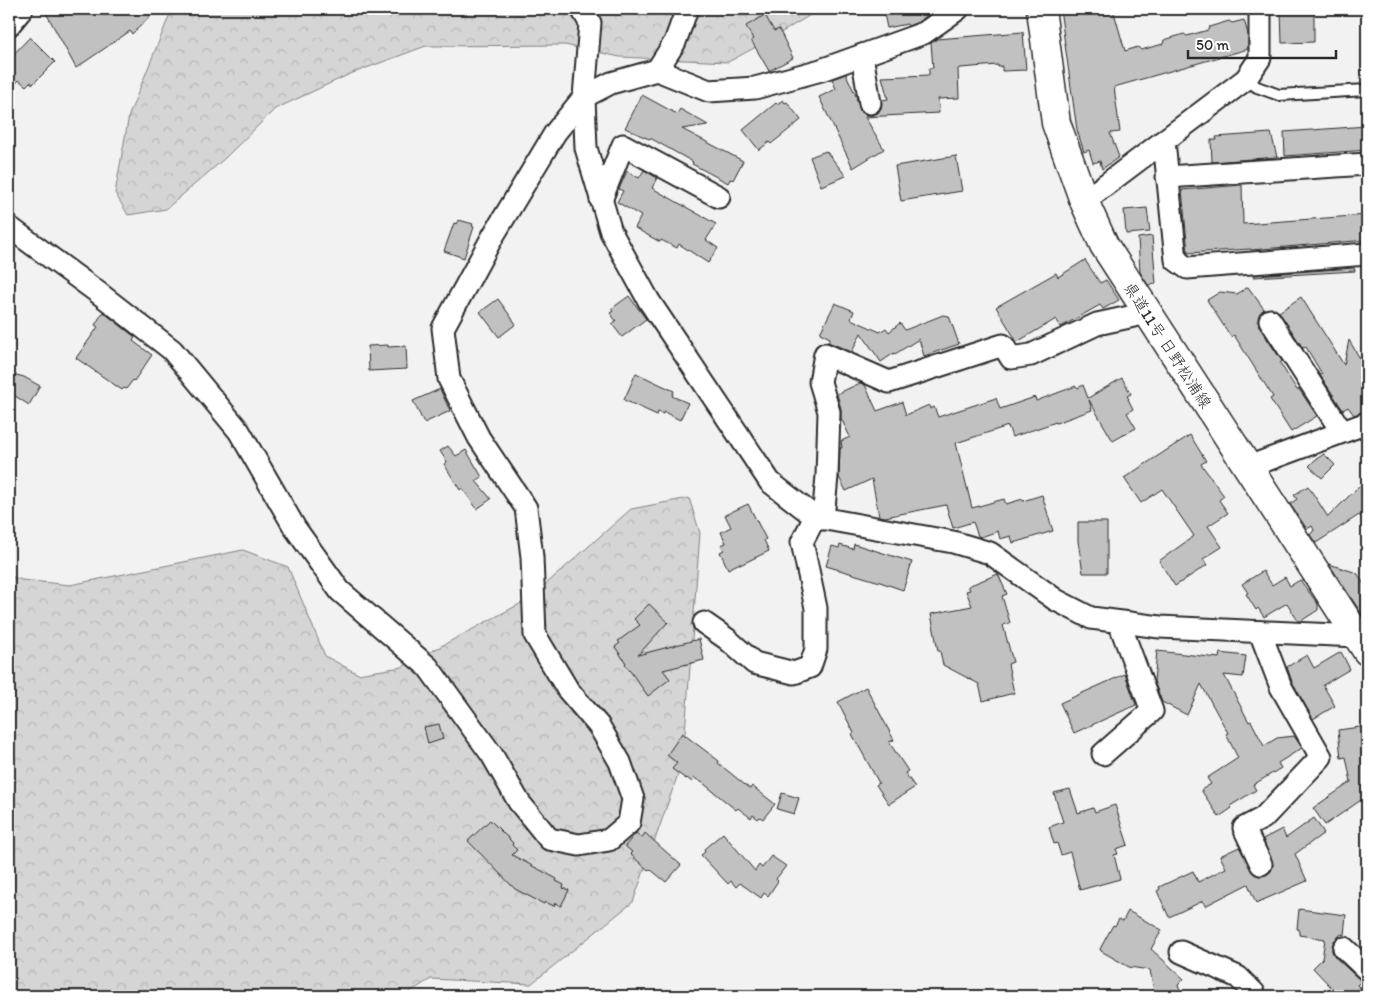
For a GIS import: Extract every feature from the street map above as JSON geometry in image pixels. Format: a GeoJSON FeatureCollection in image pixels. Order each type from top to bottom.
{"type":"FeatureCollection","features":[{"type":"Feature","properties":{"kind":"main road","name":"県道11号 日野松浦線"},"geometry":{"type":"LineString","coordinates":[[1041,9],[1056,123],[1084,201],[1104,245],[1362,644]]}},
{"type":"Feature","properties":{"kind":"street"},"geometry":{"type":"LineString","coordinates":[[9,25],[22,9]]}},
{"type":"Feature","properties":{"kind":"street"},"geometry":{"type":"LineString","coordinates":[[582,9],[590,23],[584,97],[586,148],[610,232],[649,301],[770,482],[819,518],[953,542],[990,553],[1056,600],[1091,618],[1160,627],[1260,632],[1362,644]]}},
{"type":"Feature","properties":{"kind":"street"},"geometry":{"type":"LineString","coordinates":[[657,70],[675,42],[688,9]]}},
{"type":"Feature","properties":{"kind":"street"},"geometry":{"type":"LineString","coordinates":[[9,227],[172,350],[239,431],[295,528],[340,591],[428,667],[492,755],[519,802],[549,839],[579,846],[609,840],[629,823],[633,799],[620,762],[599,726],[568,690],[535,635],[532,557],[526,508],[479,438],[449,379],[443,328],[493,236],[555,133],[584,97],[611,83],[657,70],[709,91],[755,88],[821,70],[924,34],[958,9]]}},
{"type":"Feature","properties":{"kind":"street"},"geometry":{"type":"LineString","coordinates":[[1084,201],[1246,79],[1260,58],[1260,9]]}},
{"type":"Feature","properties":{"kind":"street"},"geometry":{"type":"LineString","coordinates":[[862,56],[870,103]]}},
{"type":"Feature","properties":{"kind":"street"},"geometry":{"type":"LineString","coordinates":[[1164,141],[1176,260],[1187,268],[1367,254]]}},
{"type":"Feature","properties":{"kind":"street"},"geometry":{"type":"LineString","coordinates":[[601,200],[623,145],[719,197]]}},
{"type":"Feature","properties":{"kind":"street"},"geometry":{"type":"LineString","coordinates":[[1168,177],[1367,164]]}},
{"type":"Feature","properties":{"kind":"street"},"geometry":{"type":"LineString","coordinates":[[704,623],[727,639],[754,663],[794,673],[810,667],[816,649],[816,608],[802,542],[819,518],[827,476],[829,412],[820,382],[825,354],[888,382],[1003,345],[1011,358],[1031,355],[1097,324],[1148,312]]}},
{"type":"Feature","properties":{"kind":"street"},"geometry":{"type":"LineString","coordinates":[[1270,320],[1342,432]]}},
{"type":"Feature","properties":{"kind":"street"},"geometry":{"type":"LineString","coordinates":[[1248,467],[1367,423]]}},
{"type":"Feature","properties":{"kind":"street"},"geometry":{"type":"LineString","coordinates":[[1103,754],[1152,711],[1119,622]]}},
{"type":"Feature","properties":{"kind":"street"},"geometry":{"type":"LineString","coordinates":[[1260,632],[1282,687],[1321,757],[1263,818],[1244,828],[1261,864]]}},
{"type":"Feature","properties":{"kind":"street"},"geometry":{"type":"LineString","coordinates":[[1344,948],[1367,970]]}},
{"type":"Feature","properties":{"kind":"street"},"geometry":{"type":"LineString","coordinates":[[1181,952],[1238,977],[1255,996]]}},
{"type":"Feature","properties":{"kind":"lane"},"geometry":{"type":"LineString","coordinates":[[1246,79],[1257,87],[1279,95],[1367,90]]}},
{"type":"Feature","properties":{"kind":"green space"},"geometry":{"type":"Polygon","coordinates":[[[172,9],[820,9],[728,62],[620,57],[565,45],[426,46],[350,74],[275,109],[224,159],[166,209],[128,215],[115,193],[129,115],[172,9]]]}},
{"type":"Feature","properties":{"kind":"green space"},"geometry":{"type":"Polygon","coordinates":[[[689,498],[700,533],[683,760],[633,902],[531,984],[431,979],[403,996],[9,996],[9,576],[22,580],[70,585],[243,550],[288,567],[325,656],[358,674],[402,667],[529,599],[631,509],[689,498]]]}},
{"type":"Feature","properties":{"kind":"building"},"geometry":{"type":"Polygon","coordinates":[[[44,9],[158,9],[132,34],[130,31],[76,68],[44,9]]]}},
{"type":"Feature","properties":{"kind":"building"},"geometry":{"type":"Polygon","coordinates":[[[883,9],[937,9],[918,22],[908,26],[907,24],[887,28],[883,9]]]}},
{"type":"Feature","properties":{"kind":"building"},"geometry":{"type":"Polygon","coordinates":[[[1060,9],[1091,9],[1092,15],[1113,9],[1125,51],[1138,47],[1141,50],[1163,44],[1164,40],[1184,34],[1187,36],[1229,21],[1232,23],[1244,20],[1248,34],[1248,49],[1114,87],[1120,132],[1110,133],[1119,157],[1102,169],[1100,161],[1093,163],[1089,150],[1084,152],[1077,130],[1060,9]]]}},
{"type":"Feature","properties":{"kind":"building"},"geometry":{"type":"Polygon","coordinates":[[[1281,9],[1314,9],[1314,42],[1282,43],[1281,9]]]}},
{"type":"Feature","properties":{"kind":"building"},"geometry":{"type":"Polygon","coordinates":[[[765,15],[774,31],[779,29],[793,58],[769,71],[751,40],[753,39],[746,26],[765,15]]]}},
{"type":"Feature","properties":{"kind":"building"},"geometry":{"type":"Polygon","coordinates":[[[1023,32],[1026,70],[1002,71],[1002,66],[998,67],[998,65],[960,68],[958,69],[959,98],[938,99],[939,113],[865,117],[884,149],[853,168],[819,97],[836,89],[832,79],[846,74],[856,96],[860,111],[866,115],[873,115],[878,113],[881,108],[882,100],[888,99],[882,77],[929,75],[929,68],[933,68],[931,43],[937,39],[1023,32]]]}},
{"type":"Feature","properties":{"kind":"building"},"geometry":{"type":"Polygon","coordinates":[[[30,37],[55,62],[33,84],[30,82],[26,86],[19,80],[9,91],[9,59],[30,37]]]}},
{"type":"Feature","properties":{"kind":"building"},"geometry":{"type":"Polygon","coordinates":[[[642,95],[677,114],[680,109],[708,125],[682,129],[743,161],[733,180],[730,179],[728,183],[692,164],[693,162],[650,138],[625,128],[642,95]]]}},
{"type":"Feature","properties":{"kind":"building"},"geometry":{"type":"Polygon","coordinates":[[[783,100],[785,103],[787,102],[801,120],[771,144],[769,142],[759,150],[743,130],[776,103],[783,100]]]}},
{"type":"Feature","properties":{"kind":"building"},"geometry":{"type":"Polygon","coordinates":[[[1367,126],[1367,150],[1285,156],[1284,132],[1367,126]]]}},
{"type":"Feature","properties":{"kind":"building"},"geometry":{"type":"Polygon","coordinates":[[[1271,133],[1277,157],[1212,162],[1211,140],[1217,140],[1216,137],[1271,133]]]}},
{"type":"Feature","properties":{"kind":"building"},"geometry":{"type":"Polygon","coordinates":[[[826,151],[846,176],[821,186],[810,157],[826,151]]]}},
{"type":"Feature","properties":{"kind":"building"},"geometry":{"type":"Polygon","coordinates":[[[956,156],[962,191],[901,201],[895,166],[956,156]]]}},
{"type":"Feature","properties":{"kind":"building"},"geometry":{"type":"Polygon","coordinates":[[[644,170],[657,178],[652,188],[716,224],[706,240],[718,248],[708,263],[679,244],[677,248],[661,240],[660,242],[635,228],[641,216],[617,202],[623,191],[619,189],[627,171],[639,178],[644,170]]]}},
{"type":"Feature","properties":{"kind":"building"},"geometry":{"type":"Polygon","coordinates":[[[1242,185],[1243,224],[1367,215],[1367,240],[1251,250],[1188,253],[1182,190],[1242,185]]]}},
{"type":"Feature","properties":{"kind":"building"},"geometry":{"type":"Polygon","coordinates":[[[1147,208],[1150,232],[1126,234],[1124,210],[1147,208]]]}},
{"type":"Feature","properties":{"kind":"building"},"geometry":{"type":"Polygon","coordinates":[[[459,220],[473,224],[472,226],[474,227],[464,258],[444,251],[454,223],[457,224],[459,220]]]}},
{"type":"Feature","properties":{"kind":"building"},"geometry":{"type":"Polygon","coordinates":[[[1152,236],[1156,284],[1148,285],[1140,272],[1138,238],[1152,236]]]}},
{"type":"Feature","properties":{"kind":"building"},"geometry":{"type":"Polygon","coordinates":[[[1085,260],[1100,283],[1106,280],[1119,300],[1103,309],[1100,305],[1061,327],[1056,319],[1017,342],[996,307],[1056,273],[1058,277],[1085,260]]]}},
{"type":"Feature","properties":{"kind":"building"},"geometry":{"type":"Polygon","coordinates":[[[1354,268],[1355,271],[1253,277],[1253,275],[1354,268]]]}},
{"type":"Feature","properties":{"kind":"building"},"geometry":{"type":"Polygon","coordinates":[[[1248,287],[1264,309],[1259,315],[1259,327],[1282,361],[1280,363],[1297,390],[1299,389],[1317,416],[1291,432],[1270,399],[1273,397],[1234,335],[1231,337],[1207,300],[1220,292],[1237,294],[1248,287]]]}},
{"type":"Feature","properties":{"kind":"building"},"geometry":{"type":"Polygon","coordinates":[[[629,296],[646,319],[622,337],[612,324],[616,321],[610,313],[613,311],[611,309],[629,296]]]}},
{"type":"Feature","properties":{"kind":"building"},"geometry":{"type":"Polygon","coordinates":[[[1301,297],[1344,365],[1349,340],[1362,362],[1367,359],[1367,378],[1361,382],[1367,393],[1367,410],[1354,415],[1348,407],[1343,410],[1320,375],[1322,374],[1306,347],[1303,348],[1279,312],[1301,297]]]}},
{"type":"Feature","properties":{"kind":"building"},"geometry":{"type":"Polygon","coordinates":[[[498,299],[516,324],[499,337],[480,312],[498,299]]]}},
{"type":"Feature","properties":{"kind":"building"},"geometry":{"type":"Polygon","coordinates":[[[835,303],[854,311],[851,319],[880,332],[886,328],[889,332],[900,323],[905,330],[943,315],[949,316],[959,344],[924,356],[919,339],[881,362],[861,333],[852,352],[828,342],[830,338],[820,333],[835,303]]]}},
{"type":"Feature","properties":{"kind":"building"},"geometry":{"type":"Polygon","coordinates":[[[103,312],[135,337],[133,341],[152,355],[126,389],[122,390],[76,358],[98,327],[95,325],[103,312]]]}},
{"type":"Feature","properties":{"kind":"building"},"geometry":{"type":"Polygon","coordinates":[[[388,345],[388,347],[406,346],[407,369],[369,371],[368,346],[388,345]]]}},
{"type":"Feature","properties":{"kind":"building"},"geometry":{"type":"Polygon","coordinates":[[[9,373],[24,377],[40,386],[29,405],[9,392],[9,373]]]}},
{"type":"Feature","properties":{"kind":"building"},"geometry":{"type":"Polygon","coordinates":[[[636,373],[674,391],[672,396],[688,403],[680,420],[664,412],[663,414],[658,412],[657,415],[624,400],[636,373]]]}},
{"type":"Feature","properties":{"kind":"building"},"geometry":{"type":"Polygon","coordinates":[[[1122,378],[1131,394],[1127,396],[1133,409],[1127,413],[1136,428],[1113,441],[1089,400],[1092,410],[1056,423],[1012,437],[1008,426],[956,443],[972,508],[1004,499],[1006,504],[1042,495],[1053,531],[1013,543],[1011,536],[1000,539],[998,531],[981,537],[978,536],[973,522],[953,528],[946,505],[885,517],[879,516],[872,479],[846,491],[839,477],[841,441],[850,437],[841,418],[837,394],[860,383],[865,385],[877,411],[902,402],[906,415],[929,405],[930,409],[934,407],[938,417],[996,398],[1000,409],[1035,397],[1036,401],[1083,385],[1088,398],[1122,378]]]}},
{"type":"Feature","properties":{"kind":"building"},"geometry":{"type":"Polygon","coordinates":[[[440,389],[450,411],[424,423],[413,401],[440,389]]]}},
{"type":"Feature","properties":{"kind":"building"},"geometry":{"type":"Polygon","coordinates":[[[1190,435],[1206,461],[1201,464],[1224,496],[1219,500],[1228,513],[1208,526],[1222,547],[1203,559],[1207,565],[1175,586],[1159,561],[1194,536],[1162,489],[1141,503],[1124,478],[1190,435]]]}},
{"type":"Feature","properties":{"kind":"building"},"geometry":{"type":"Polygon","coordinates":[[[448,446],[456,456],[466,450],[482,477],[476,481],[491,499],[477,509],[462,488],[460,490],[444,464],[447,462],[440,451],[448,446]]]}},
{"type":"Feature","properties":{"kind":"building"},"geometry":{"type":"Polygon","coordinates":[[[1324,454],[1335,465],[1322,478],[1309,466],[1324,454]]]}},
{"type":"Feature","properties":{"kind":"building"},"geometry":{"type":"Polygon","coordinates":[[[1367,478],[1367,524],[1359,515],[1316,543],[1310,535],[1314,530],[1312,526],[1307,529],[1290,504],[1297,499],[1294,495],[1308,486],[1328,517],[1367,478]]]}},
{"type":"Feature","properties":{"kind":"building"},"geometry":{"type":"Polygon","coordinates":[[[748,504],[766,539],[764,540],[769,551],[728,569],[720,552],[724,550],[721,545],[726,543],[721,532],[731,527],[725,515],[748,504]]]}},
{"type":"Feature","properties":{"kind":"building"},"geometry":{"type":"Polygon","coordinates":[[[1078,522],[1107,522],[1107,573],[1083,573],[1078,541],[1078,522]]]}},
{"type":"Feature","properties":{"kind":"building"},"geometry":{"type":"Polygon","coordinates":[[[854,544],[912,562],[903,590],[826,566],[832,546],[839,548],[840,545],[853,549],[854,544]]]}},
{"type":"Feature","properties":{"kind":"building"},"geometry":{"type":"Polygon","coordinates":[[[1329,564],[1357,573],[1367,589],[1367,622],[1329,564]]]}},
{"type":"Feature","properties":{"kind":"building"},"geometry":{"type":"Polygon","coordinates":[[[1263,571],[1272,585],[1285,577],[1290,586],[1300,580],[1318,604],[1318,610],[1298,621],[1287,603],[1264,617],[1258,608],[1256,610],[1242,584],[1263,571]]]}},
{"type":"Feature","properties":{"kind":"building"},"geometry":{"type":"Polygon","coordinates":[[[998,574],[1007,594],[1002,596],[1010,623],[1003,625],[1013,662],[1008,664],[1014,693],[983,701],[979,684],[943,665],[940,651],[938,651],[931,614],[972,606],[966,591],[970,590],[968,586],[998,574]]]}},
{"type":"Feature","properties":{"kind":"building"},"geometry":{"type":"Polygon","coordinates":[[[649,604],[668,622],[638,655],[699,639],[704,660],[663,670],[670,679],[648,696],[615,647],[620,643],[618,641],[640,625],[634,619],[649,604]]]}},
{"type":"Feature","properties":{"kind":"building"},"geometry":{"type":"Polygon","coordinates":[[[1157,651],[1219,658],[1220,653],[1246,656],[1243,677],[1224,675],[1249,722],[1251,721],[1264,746],[1277,738],[1294,736],[1302,748],[1278,763],[1281,768],[1253,785],[1256,790],[1230,806],[1232,808],[1219,817],[1201,790],[1211,784],[1207,778],[1238,758],[1226,734],[1228,733],[1201,684],[1187,715],[1162,702],[1154,681],[1157,651]]]}},
{"type":"Feature","properties":{"kind":"building"},"geometry":{"type":"Polygon","coordinates":[[[1341,652],[1350,669],[1323,685],[1335,706],[1313,719],[1292,682],[1287,667],[1307,655],[1314,668],[1341,652]]]}},
{"type":"Feature","properties":{"kind":"building"},"geometry":{"type":"Polygon","coordinates":[[[1125,674],[1136,705],[1074,733],[1060,703],[1125,674]]]}},
{"type":"Feature","properties":{"kind":"building"},"geometry":{"type":"Polygon","coordinates":[[[866,687],[894,740],[889,742],[908,771],[905,773],[915,787],[889,804],[876,785],[879,783],[852,734],[854,733],[838,702],[866,687]]]}},
{"type":"Feature","properties":{"kind":"building"},"geometry":{"type":"Polygon","coordinates":[[[439,724],[443,739],[428,744],[424,727],[439,724]]]}},
{"type":"Feature","properties":{"kind":"building"},"geometry":{"type":"Polygon","coordinates":[[[1367,726],[1367,796],[1325,825],[1313,808],[1351,782],[1346,757],[1341,758],[1338,730],[1367,726]]]}},
{"type":"Feature","properties":{"kind":"building"},"geometry":{"type":"Polygon","coordinates":[[[682,733],[719,761],[718,763],[750,789],[752,786],[775,804],[763,819],[760,817],[758,819],[753,815],[751,818],[738,808],[736,810],[703,783],[694,778],[692,782],[672,769],[677,763],[667,755],[682,733]]]}},
{"type":"Feature","properties":{"kind":"building"},"geometry":{"type":"Polygon","coordinates":[[[1070,789],[1078,813],[1093,808],[1095,812],[1115,805],[1128,845],[1116,849],[1118,854],[1114,855],[1120,879],[1080,890],[1070,852],[1061,855],[1057,843],[1054,844],[1049,827],[1063,822],[1054,793],[1070,789]]]}},
{"type":"Feature","properties":{"kind":"building"},"geometry":{"type":"Polygon","coordinates":[[[782,793],[799,798],[794,814],[777,809],[782,793]]]}},
{"type":"Feature","properties":{"kind":"building"},"geometry":{"type":"Polygon","coordinates":[[[1314,818],[1324,833],[1295,854],[1307,881],[1256,903],[1248,884],[1205,906],[1203,901],[1169,917],[1157,891],[1160,889],[1159,887],[1193,871],[1198,882],[1226,868],[1220,856],[1239,847],[1254,874],[1259,876],[1266,875],[1271,871],[1273,865],[1263,839],[1282,829],[1286,838],[1314,818]]]}},
{"type":"Feature","properties":{"kind":"building"},"geometry":{"type":"Polygon","coordinates":[[[490,820],[513,843],[512,845],[517,850],[512,855],[557,879],[556,881],[564,885],[563,888],[569,890],[561,906],[555,903],[554,906],[545,902],[544,904],[515,889],[468,841],[490,820]]]}},
{"type":"Feature","properties":{"kind":"building"},"geometry":{"type":"Polygon","coordinates":[[[636,833],[642,838],[645,833],[681,865],[666,882],[650,869],[648,870],[630,854],[632,852],[625,846],[636,833]]]}},
{"type":"Feature","properties":{"kind":"building"},"geometry":{"type":"Polygon","coordinates":[[[723,833],[755,871],[759,865],[762,868],[771,856],[786,866],[776,879],[778,881],[768,896],[764,893],[761,898],[740,883],[736,887],[731,881],[728,884],[701,855],[705,852],[704,849],[723,833]]]}},
{"type":"Feature","properties":{"kind":"building"},"geometry":{"type":"Polygon","coordinates":[[[1299,909],[1346,915],[1344,935],[1341,934],[1335,940],[1332,951],[1335,957],[1361,981],[1357,985],[1367,996],[1329,996],[1333,989],[1313,968],[1322,959],[1325,939],[1299,935],[1299,929],[1297,929],[1299,909]]]}},
{"type":"Feature","properties":{"kind":"building"},"geometry":{"type":"Polygon","coordinates":[[[1128,911],[1162,930],[1151,949],[1184,979],[1178,985],[1183,996],[1155,996],[1150,970],[1129,967],[1101,951],[1100,949],[1113,925],[1115,926],[1119,919],[1123,921],[1128,911]]]}}]}
